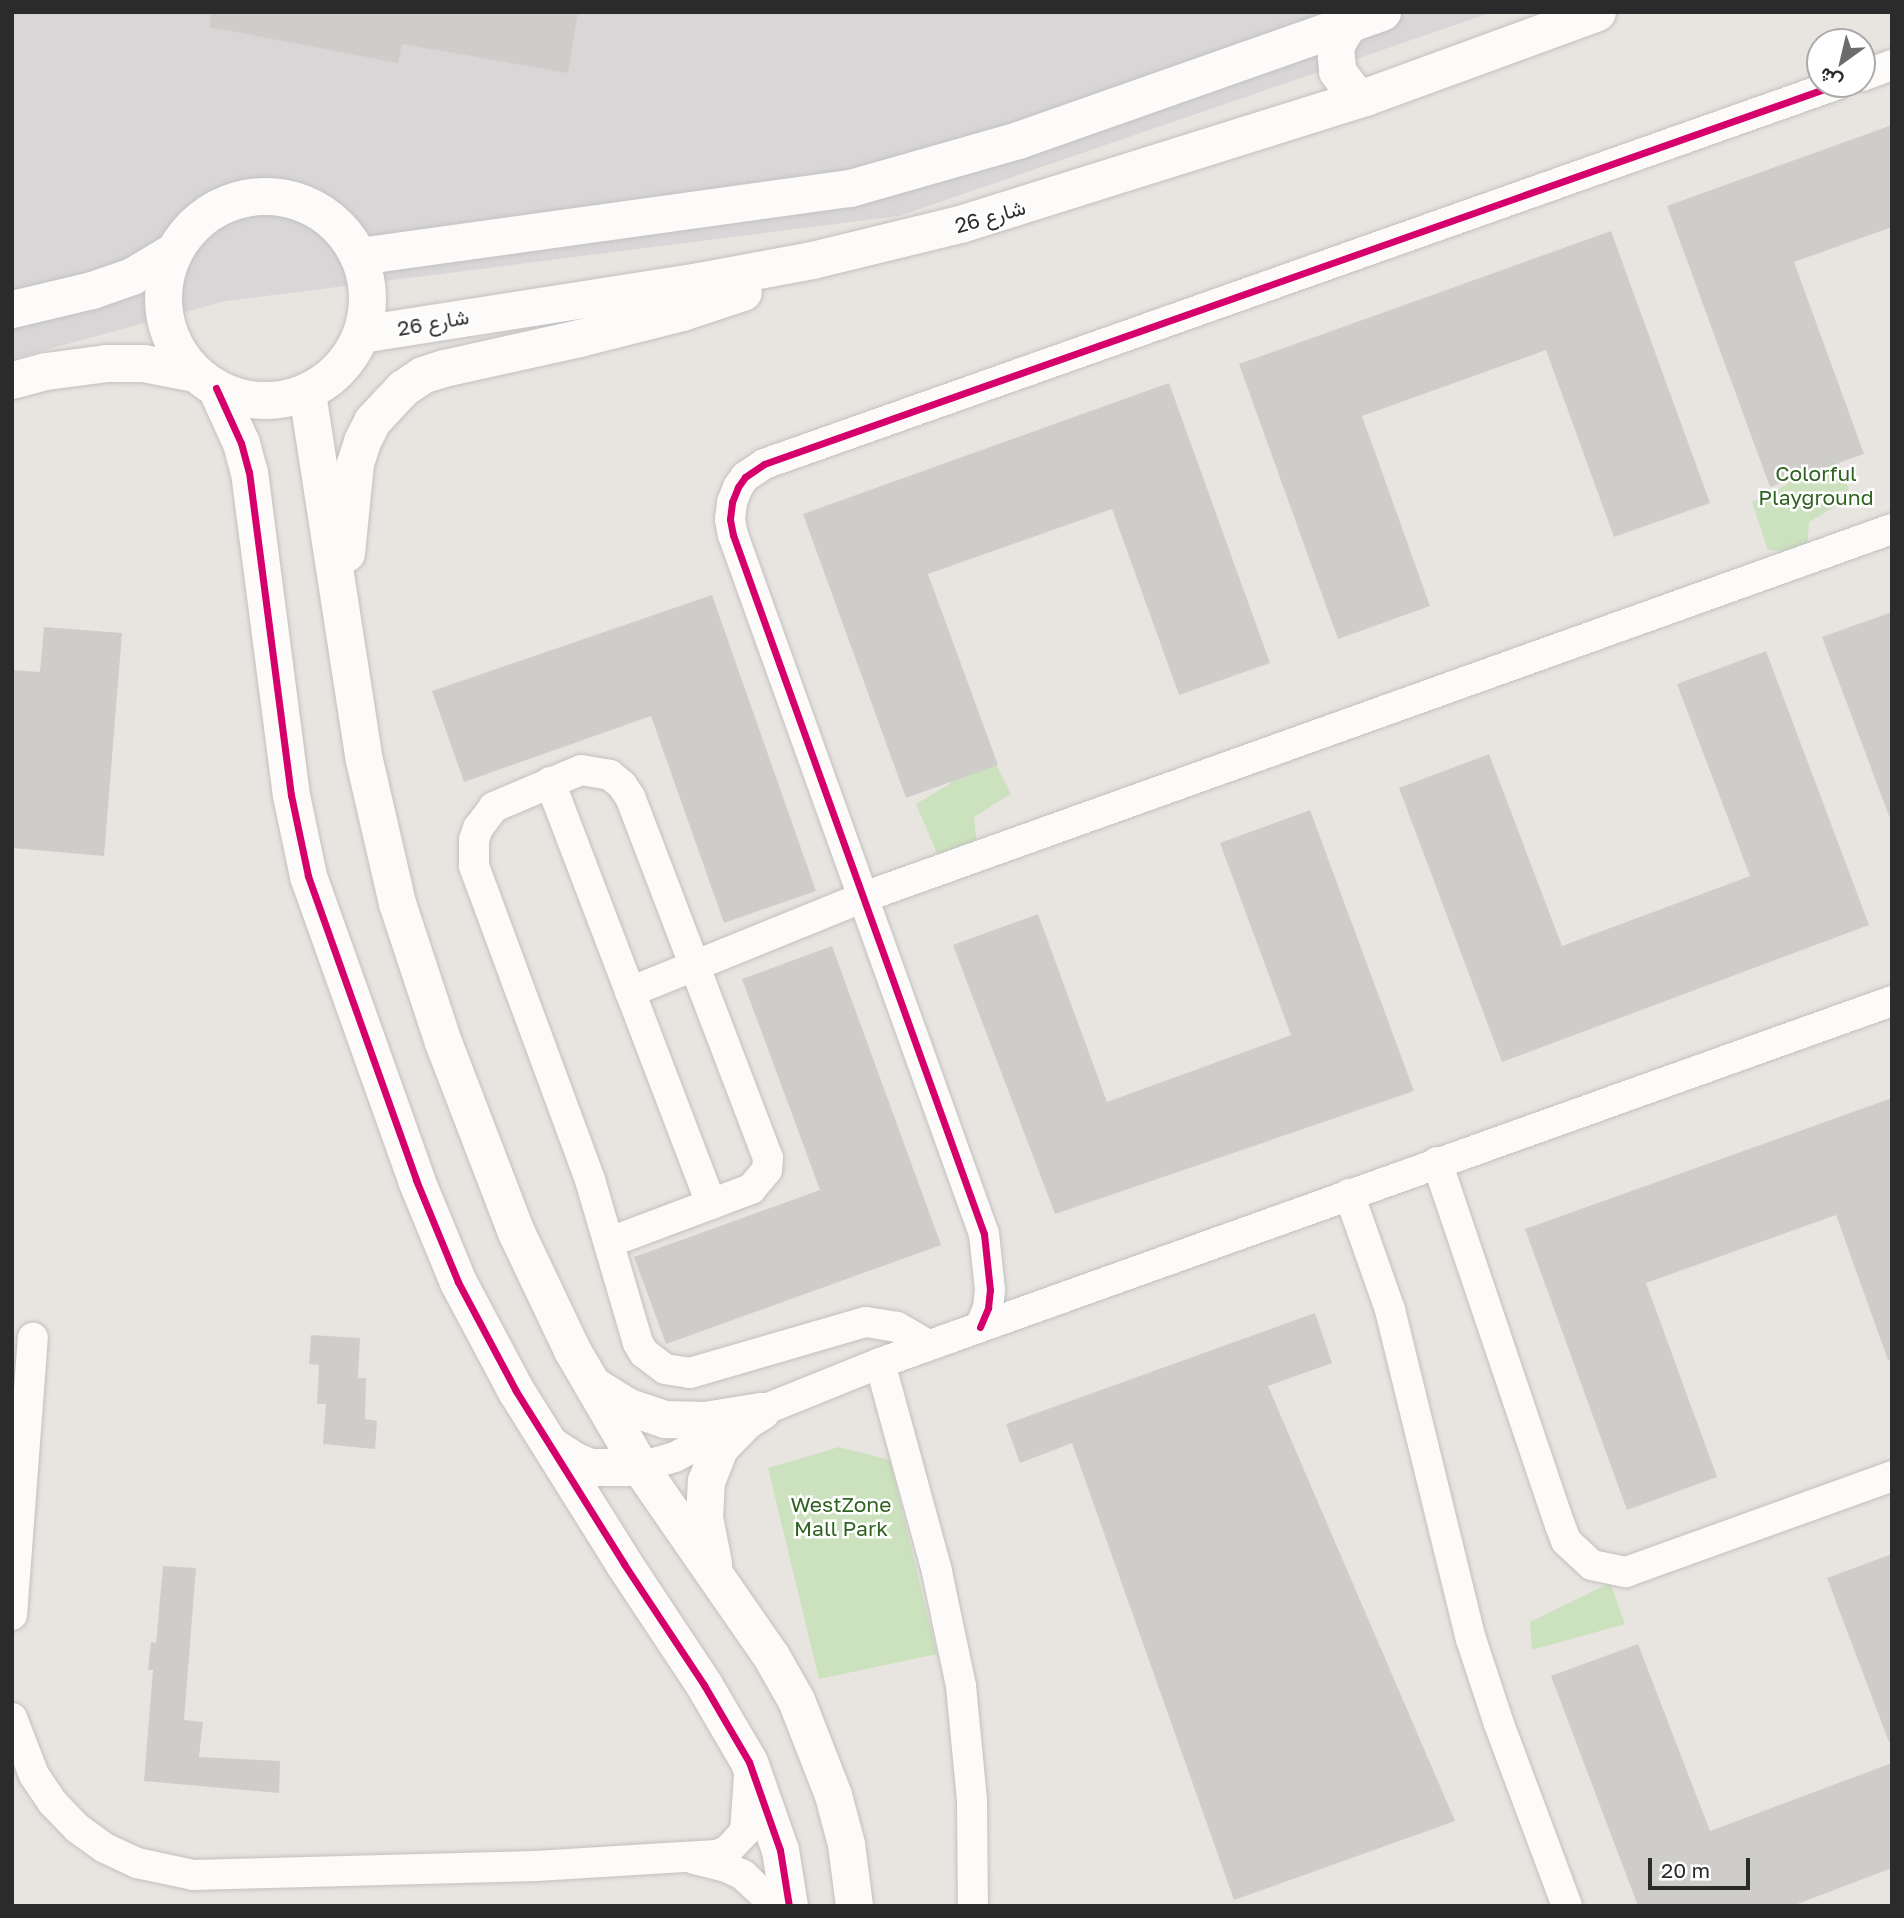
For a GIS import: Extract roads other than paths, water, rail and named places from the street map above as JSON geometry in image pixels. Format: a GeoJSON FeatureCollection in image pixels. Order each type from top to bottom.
{"type":"FeatureCollection","features":[{"type":"Feature","properties":{"kind":"street","name":"شارع 26"},"geometry":{"type":"LineString","coordinates":[[361,334],[699,281],[812,260],[1034,204],[1364,97],[1597,12]]}},
{"type":"Feature","properties":{"kind":"street"},"geometry":{"type":"LineString","coordinates":[[1364,97],[1353,92],[1337,71],[1335,46],[1365,18]]}},
{"type":"Feature","properties":{"kind":"street"},"geometry":{"type":"LineString","coordinates":[[359,256],[850,188],[1018,140],[1365,18]]}},
{"type":"Feature","properties":{"kind":"street"},"geometry":{"type":"LineString","coordinates":[[980,1326],[988,1308],[990,1290],[984,1234],[733,535],[732,502],[738,487],[754,470],[1806,95]]}},
{"type":"Feature","properties":{"kind":"street"},"geometry":{"type":"LineString","coordinates":[[12,380],[46,371],[107,363],[143,363],[206,381],[240,398],[274,401],[307,393],[340,369],[361,334],[368,295],[359,256],[341,228],[314,208],[283,196],[250,196],[218,206],[191,225],[172,252],[164,277],[162,303],[167,329],[178,353],[206,381],[237,434],[248,472],[291,795],[308,876],[416,1180],[453,1269],[516,1391],[704,1685],[749,1762],[767,1805],[780,1850],[789,1906]]}},
{"type":"Feature","properties":{"kind":"street"},"geometry":{"type":"LineString","coordinates":[[12,309],[112,283],[172,252]]}},
{"type":"Feature","properties":{"kind":"street"},"geometry":{"type":"LineString","coordinates":[[341,607],[355,463],[372,421],[403,387],[422,375],[443,368],[579,338],[716,302],[812,260]]}},
{"type":"Feature","properties":{"kind":"street"},"geometry":{"type":"LineString","coordinates":[[307,393],[364,760],[394,891],[419,973],[516,1232],[592,1385],[640,1467],[771,1656],[796,1700],[817,1747],[845,1844],[854,1906]]}},
{"type":"Feature","properties":{"kind":"street"},"geometry":{"type":"LineString","coordinates":[[630,992],[864,897],[1892,529]]}},
{"type":"Feature","properties":{"kind":"street"},"geometry":{"type":"LineString","coordinates":[[610,1242],[751,1189],[761,1181],[768,1158],[630,797],[622,785],[610,775],[581,770],[494,807],[485,817],[474,840],[474,866],[610,1242],[638,1343],[644,1353],[665,1369],[690,1373],[866,1322],[897,1327],[928,1345]]}},
{"type":"Feature","properties":{"kind":"street"},"geometry":{"type":"LineString","coordinates":[[550,782],[710,1204]]}},
{"type":"Feature","properties":{"kind":"street"},"geometry":{"type":"LineString","coordinates":[[548,1443],[568,1457],[590,1467],[640,1467],[675,1457],[761,1411],[928,1345],[1437,1161],[1892,1001]]}},
{"type":"Feature","properties":{"kind":"street"},"geometry":{"type":"LineString","coordinates":[[1437,1161],[1560,1525],[1572,1548],[1592,1565],[1626,1572],[1892,1476]]}},
{"type":"Feature","properties":{"kind":"street"},"geometry":{"type":"LineString","coordinates":[[1349,1194],[1390,1310],[1471,1639],[1499,1724],[1567,1906]]}},
{"type":"Feature","properties":{"kind":"street"},"geometry":{"type":"LineString","coordinates":[[12,1615],[33,1338]]}},
{"type":"Feature","properties":{"kind":"street"},"geometry":{"type":"LineString","coordinates":[[880,1363],[937,1572],[961,1686],[972,1801],[973,1906]]}},
{"type":"Feature","properties":{"kind":"street"},"geometry":{"type":"LineString","coordinates":[[592,1385],[626,1406],[665,1419],[705,1420],[761,1411]]}},
{"type":"Feature","properties":{"kind":"street"},"geometry":{"type":"LineString","coordinates":[[715,1574],[704,1517],[706,1481],[720,1447],[732,1433],[761,1411]]}},
{"type":"Feature","properties":{"kind":"street"},"geometry":{"type":"LineString","coordinates":[[12,1718],[34,1775],[52,1802],[77,1828],[105,1848],[137,1863],[193,1875],[508,1867],[690,1858],[729,1850],[745,1832],[749,1820],[749,1762]]}},
{"type":"Feature","properties":{"kind":"street"},"geometry":{"type":"LineString","coordinates":[[690,1858],[717,1864],[743,1875],[776,1906]]}},
{"type":"Feature","properties":{"kind":"park label","name":"Colorful Playground"},"geometry":{"type":"Point","coordinates":[1816,485]}},
{"type":"Feature","properties":{"kind":"park label","name":"WestZone Mall Park"},"geometry":{"type":"Point","coordinates":[841,1516]}}]}
